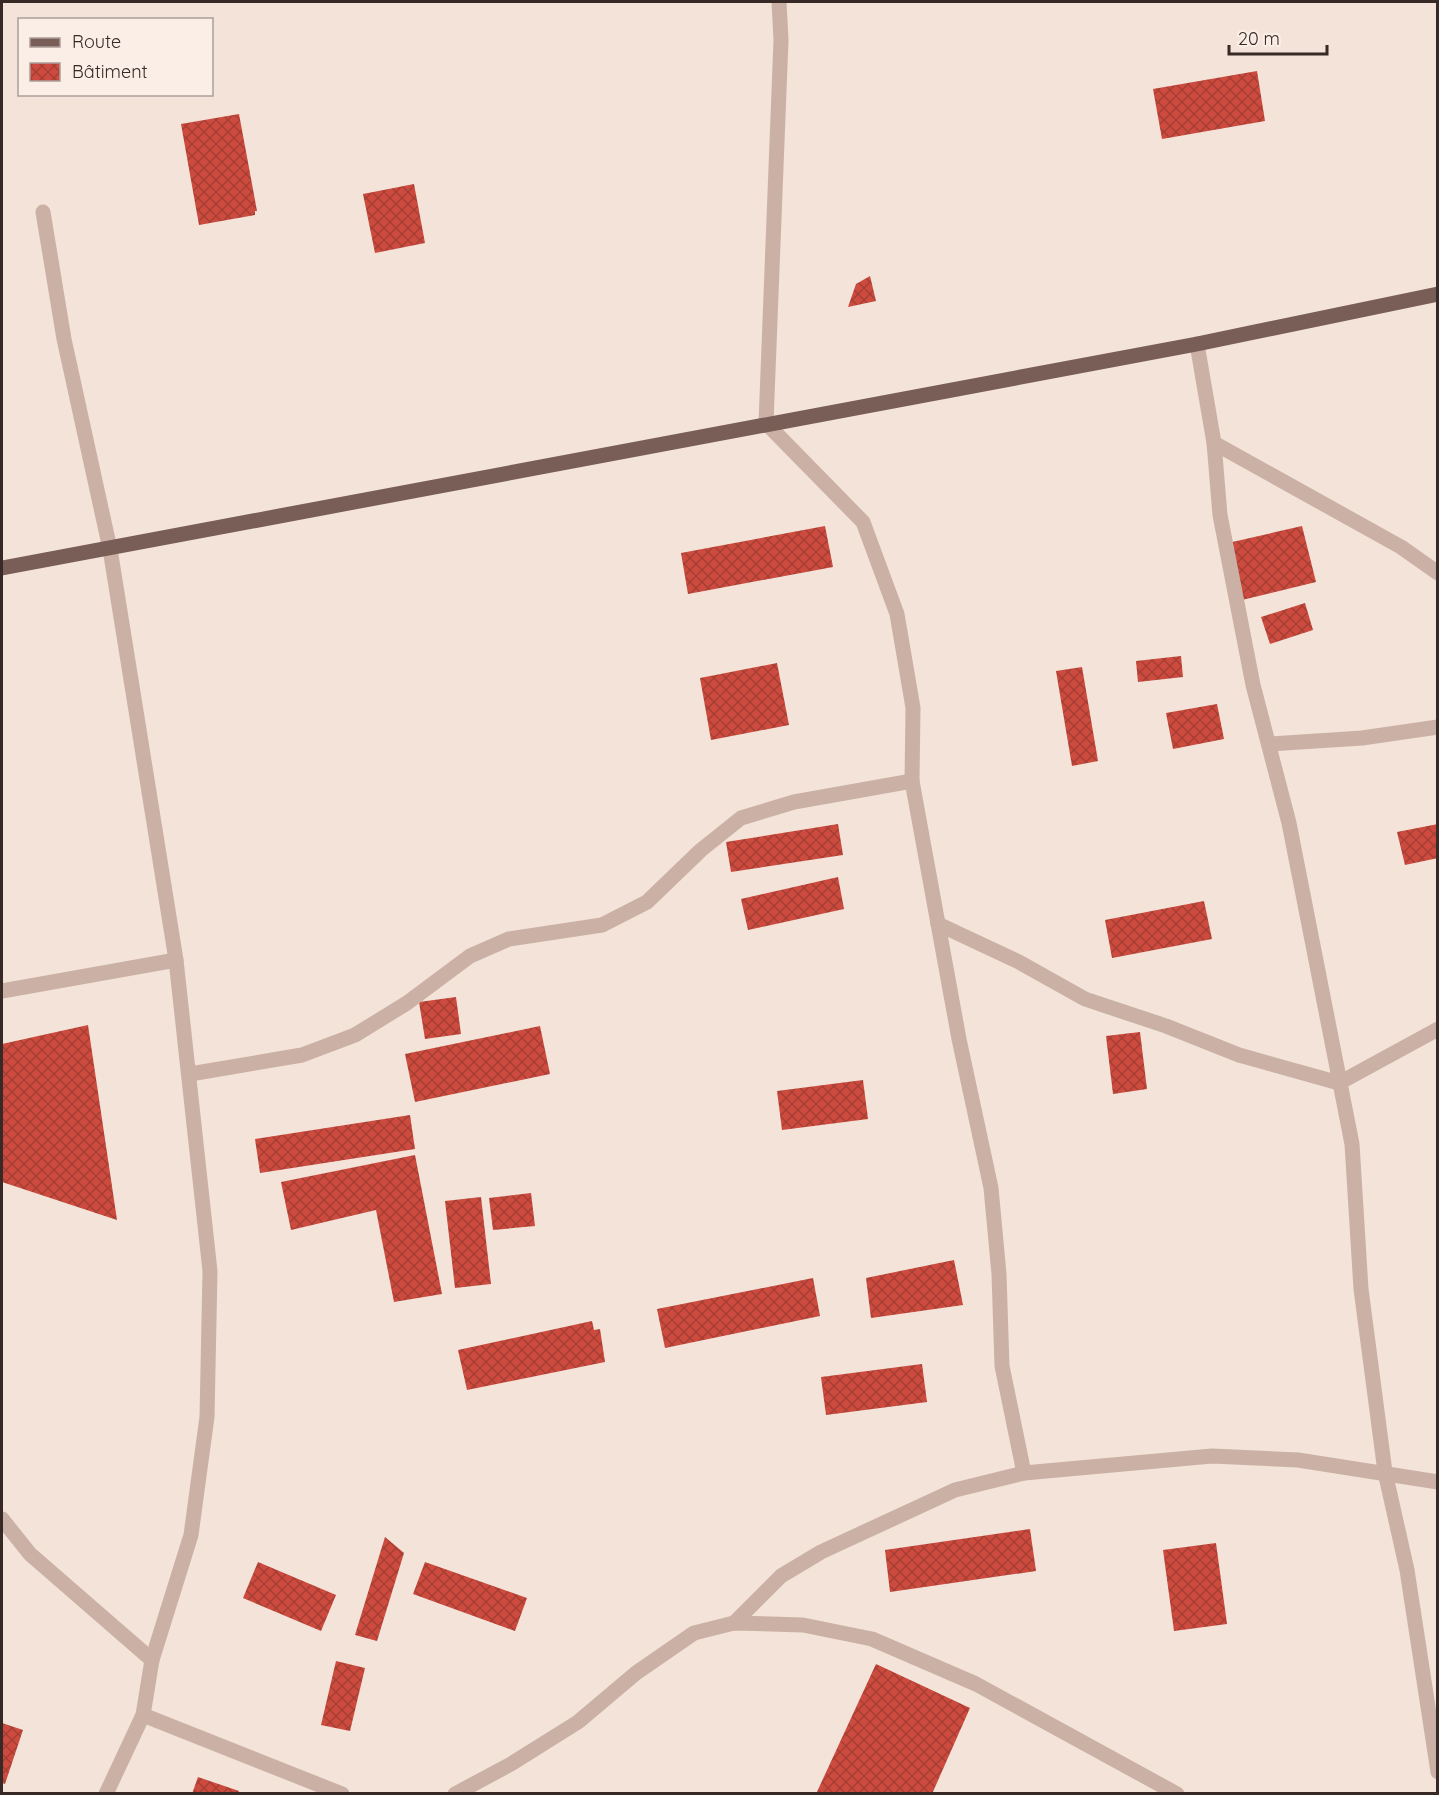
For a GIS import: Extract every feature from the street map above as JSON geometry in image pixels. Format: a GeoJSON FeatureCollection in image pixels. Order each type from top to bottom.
{"type":"FeatureCollection","features":[{"type":"Feature","properties":{"kind":"main road"},"geometry":{"type":"LineString","coordinates":[[2,568],[1197,344],[1437,294]]}},
{"type":"Feature","properties":{"kind":"street"},"geometry":{"type":"LineString","coordinates":[[779,2],[781,40],[766,423],[863,522],[897,614],[913,708],[912,781],[991,1188],[999,1274],[1002,1366],[1024,1473]]}},
{"type":"Feature","properties":{"kind":"street"},"geometry":{"type":"LineString","coordinates":[[43,212],[64,339],[110,549],[176,960],[210,1271],[207,1417],[191,1535],[152,1660],[143,1716],[106,1794]]}},
{"type":"Feature","properties":{"kind":"street"},"geometry":{"type":"LineString","coordinates":[[1197,344],[1214,443],[1220,515],[1253,685],[1289,823],[1352,1144],[1361,1288],[1385,1472],[1407,1570],[1437,1772]]}},
{"type":"Feature","properties":{"kind":"street"},"geometry":{"type":"LineString","coordinates":[[1214,443],[1401,548],[1437,573]]}},
{"type":"Feature","properties":{"kind":"street"},"geometry":{"type":"LineString","coordinates":[[1269,744],[1362,738],[1437,727]]}},
{"type":"Feature","properties":{"kind":"street"},"geometry":{"type":"LineString","coordinates":[[190,1074],[302,1055],[355,1035],[407,1003],[470,956],[509,939],[602,925],[647,902],[700,849],[741,818],[794,802],[912,781]]}},
{"type":"Feature","properties":{"kind":"street"},"geometry":{"type":"LineString","coordinates":[[938,924],[1019,962],[1085,999],[1166,1026],[1239,1055],[1339,1083],[1437,1029]]}},
{"type":"Feature","properties":{"kind":"street"},"geometry":{"type":"LineString","coordinates":[[2,991],[176,960]]}},
{"type":"Feature","properties":{"kind":"street"},"geometry":{"type":"LineString","coordinates":[[734,1623],[781,1576],[821,1552],[955,1490],[1024,1473],[1212,1456],[1298,1460],[1437,1482]]}},
{"type":"Feature","properties":{"kind":"street"},"geometry":{"type":"LineString","coordinates":[[2,1519],[30,1554],[152,1660]]}},
{"type":"Feature","properties":{"kind":"street"},"geometry":{"type":"LineString","coordinates":[[455,1794],[511,1764],[578,1722],[636,1673],[694,1633],[734,1623],[803,1625],[872,1639],[976,1684],[1177,1794]]}},
{"type":"Feature","properties":{"kind":"street"},"geometry":{"type":"LineString","coordinates":[[143,1716],[342,1794]]}},
{"type":"Feature","properties":{"kind":"building"},"geometry":{"type":"Polygon","coordinates":[[[1257,71],[1265,121],[1162,139],[1153,89],[1257,71]]]}},
{"type":"Feature","properties":{"kind":"building"},"geometry":{"type":"Polygon","coordinates":[[[239,114],[257,211],[255,215],[199,225],[181,124],[239,114]]]}},
{"type":"Feature","properties":{"kind":"building"},"geometry":{"type":"Polygon","coordinates":[[[414,184],[425,243],[375,253],[363,194],[414,184]]]}},
{"type":"Feature","properties":{"kind":"building"},"geometry":{"type":"Polygon","coordinates":[[[870,276],[876,301],[848,307],[856,284],[870,276]]]}},
{"type":"Feature","properties":{"kind":"building"},"geometry":{"type":"Polygon","coordinates":[[[825,526],[833,567],[688,594],[681,553],[825,526]]]}},
{"type":"Feature","properties":{"kind":"building"},"geometry":{"type":"Polygon","coordinates":[[[1302,526],[1316,582],[1242,600],[1228,543],[1302,526]]]}},
{"type":"Feature","properties":{"kind":"building"},"geometry":{"type":"Polygon","coordinates":[[[1305,603],[1313,630],[1270,644],[1261,617],[1305,603]]]}},
{"type":"Feature","properties":{"kind":"building"},"geometry":{"type":"Polygon","coordinates":[[[1181,656],[1183,677],[1138,682],[1136,661],[1181,656]]]}},
{"type":"Feature","properties":{"kind":"building"},"geometry":{"type":"Polygon","coordinates":[[[777,663],[789,725],[711,740],[700,678],[777,663]]]}},
{"type":"Feature","properties":{"kind":"building"},"geometry":{"type":"Polygon","coordinates":[[[1082,667],[1098,761],[1072,766],[1056,671],[1082,667]]]}},
{"type":"Feature","properties":{"kind":"building"},"geometry":{"type":"Polygon","coordinates":[[[1217,704],[1224,739],[1173,749],[1166,713],[1217,704]]]}},
{"type":"Feature","properties":{"kind":"building"},"geometry":{"type":"Polygon","coordinates":[[[838,824],[843,855],[731,872],[726,842],[838,824]]]}},
{"type":"Feature","properties":{"kind":"building"},"geometry":{"type":"Polygon","coordinates":[[[1438,824],[1438,858],[1405,865],[1397,832],[1438,824]]]}},
{"type":"Feature","properties":{"kind":"building"},"geometry":{"type":"Polygon","coordinates":[[[838,877],[844,909],[748,930],[741,899],[838,877]]]}},
{"type":"Feature","properties":{"kind":"building"},"geometry":{"type":"Polygon","coordinates":[[[1204,901],[1212,939],[1112,958],[1105,920],[1204,901]]]}},
{"type":"Feature","properties":{"kind":"building"},"geometry":{"type":"Polygon","coordinates":[[[456,997],[461,1034],[425,1039],[419,1002],[456,997]]]}},
{"type":"Feature","properties":{"kind":"building"},"geometry":{"type":"Polygon","coordinates":[[[88,1025],[117,1220],[2,1182],[2,1044],[88,1025]]]}},
{"type":"Feature","properties":{"kind":"building"},"geometry":{"type":"Polygon","coordinates":[[[540,1026],[550,1074],[415,1102],[405,1054],[540,1026]]]}},
{"type":"Feature","properties":{"kind":"building"},"geometry":{"type":"Polygon","coordinates":[[[1140,1032],[1147,1089],[1113,1094],[1106,1036],[1140,1032]]]}},
{"type":"Feature","properties":{"kind":"building"},"geometry":{"type":"Polygon","coordinates":[[[863,1080],[868,1119],[782,1130],[777,1091],[863,1080]]]}},
{"type":"Feature","properties":{"kind":"building"},"geometry":{"type":"Polygon","coordinates":[[[410,1115],[415,1149],[260,1173],[255,1139],[410,1115]]]}},
{"type":"Feature","properties":{"kind":"building"},"geometry":{"type":"Polygon","coordinates":[[[415,1155],[442,1294],[394,1302],[376,1210],[291,1230],[281,1182],[415,1155]]]}},
{"type":"Feature","properties":{"kind":"building"},"geometry":{"type":"Polygon","coordinates":[[[531,1193],[535,1226],[493,1230],[489,1198],[531,1193]]]}},
{"type":"Feature","properties":{"kind":"building"},"geometry":{"type":"Polygon","coordinates":[[[481,1197],[491,1284],[455,1288],[445,1201],[481,1197]]]}},
{"type":"Feature","properties":{"kind":"building"},"geometry":{"type":"Polygon","coordinates":[[[954,1260],[963,1305],[871,1318],[866,1278],[954,1260]]]}},
{"type":"Feature","properties":{"kind":"building"},"geometry":{"type":"Polygon","coordinates":[[[813,1278],[820,1316],[665,1348],[657,1309],[813,1278]]]}},
{"type":"Feature","properties":{"kind":"building"},"geometry":{"type":"Polygon","coordinates":[[[592,1321],[594,1330],[600,1329],[605,1362],[467,1390],[458,1350],[592,1321]]]}},
{"type":"Feature","properties":{"kind":"building"},"geometry":{"type":"Polygon","coordinates":[[[922,1364],[927,1402],[826,1415],[821,1377],[922,1364]]]}},
{"type":"Feature","properties":{"kind":"building"},"geometry":{"type":"Polygon","coordinates":[[[1030,1529],[1036,1571],[890,1592],[885,1550],[1030,1529]]]}},
{"type":"Feature","properties":{"kind":"building"},"geometry":{"type":"Polygon","coordinates":[[[385,1537],[404,1553],[377,1641],[355,1635],[385,1537]]]}},
{"type":"Feature","properties":{"kind":"building"},"geometry":{"type":"Polygon","coordinates":[[[1216,1543],[1227,1624],[1174,1631],[1163,1550],[1216,1543]]]}},
{"type":"Feature","properties":{"kind":"building"},"geometry":{"type":"Polygon","coordinates":[[[258,1562],[336,1595],[321,1631],[243,1598],[258,1562]]]}},
{"type":"Feature","properties":{"kind":"building"},"geometry":{"type":"Polygon","coordinates":[[[425,1562],[527,1598],[515,1631],[413,1594],[425,1562]]]}},
{"type":"Feature","properties":{"kind":"building"},"geometry":{"type":"Polygon","coordinates":[[[336,1661],[365,1668],[350,1731],[321,1725],[336,1661]]]}},
{"type":"Feature","properties":{"kind":"building"},"geometry":{"type":"Polygon","coordinates":[[[876,1664],[970,1708],[932,1794],[816,1794],[876,1664]]]}},
{"type":"Feature","properties":{"kind":"building"},"geometry":{"type":"Polygon","coordinates":[[[2,1723],[23,1730],[5,1784],[2,1783],[2,1723]]]}},
{"type":"Feature","properties":{"kind":"building"},"geometry":{"type":"Polygon","coordinates":[[[198,1777],[239,1791],[238,1794],[192,1794],[198,1777]]]}}]}
